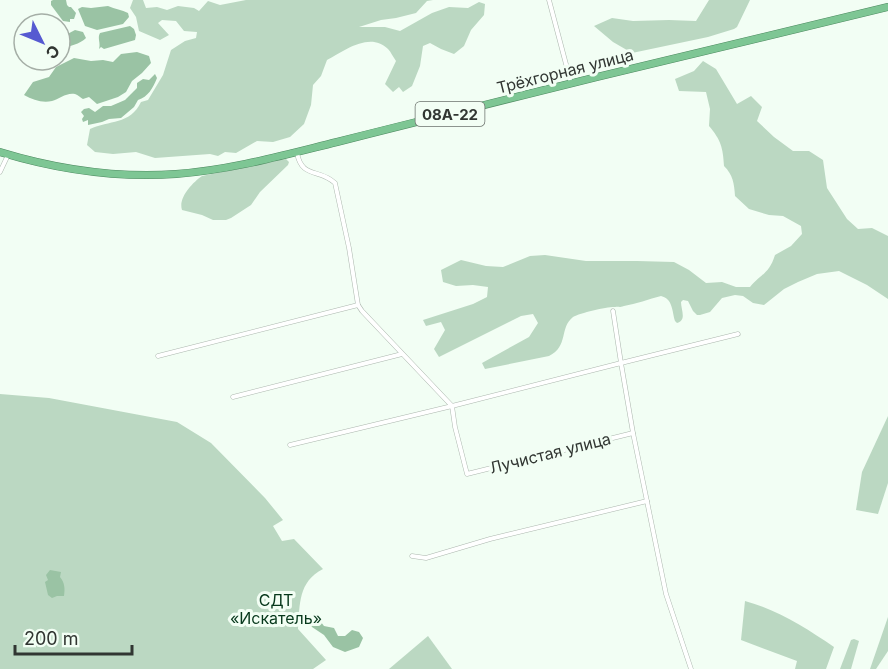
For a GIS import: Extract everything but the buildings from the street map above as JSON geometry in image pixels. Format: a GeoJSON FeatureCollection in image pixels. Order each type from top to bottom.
{"type":"FeatureCollection","features":[{"type":"Feature","properties":{"kind":"highway","name":"Трёхгорная улица"},"geometry":{"type":"LineString","coordinates":[[0,152],[94,172],[174,174],[227,167],[297,152],[888,7]]}},
{"type":"Feature","properties":{"kind":"street"},"geometry":{"type":"LineString","coordinates":[[549,0],[571,83]]}},
{"type":"Feature","properties":{"kind":"street"},"geometry":{"type":"LineString","coordinates":[[297,152],[303,168],[330,178],[337,186],[358,305],[452,406]]}},
{"type":"Feature","properties":{"kind":"street"},"geometry":{"type":"LineString","coordinates":[[0,172],[9,154]]}},
{"type":"Feature","properties":{"kind":"street"},"geometry":{"type":"LineString","coordinates":[[158,356],[358,305]]}},
{"type":"Feature","properties":{"kind":"street"},"geometry":{"type":"LineString","coordinates":[[613,311],[633,433],[666,594],[690,669]]}},
{"type":"Feature","properties":{"kind":"street"},"geometry":{"type":"LineString","coordinates":[[290,445],[738,334]]}},
{"type":"Feature","properties":{"kind":"street"},"geometry":{"type":"LineString","coordinates":[[233,397],[403,354]]}},
{"type":"Feature","properties":{"kind":"street","name":"Лучистая улица"},"geometry":{"type":"LineString","coordinates":[[452,406],[454,427],[467,474],[633,433]]}},
{"type":"Feature","properties":{"kind":"street"},"geometry":{"type":"LineString","coordinates":[[412,556],[426,558],[490,539],[647,501]]}},
{"type":"Feature","properties":{"kind":"green space"},"geometry":{"type":"Polygon","coordinates":[[[133,0],[143,0],[146,8],[157,7],[167,10],[178,6],[199,11],[208,1],[220,5],[246,0],[433,0],[427,1],[416,13],[359,27],[385,27],[400,31],[432,13],[449,7],[468,8],[479,2],[485,4],[484,15],[471,30],[464,46],[454,54],[430,43],[423,46],[420,66],[412,86],[403,92],[399,87],[393,92],[385,84],[396,61],[389,50],[373,42],[357,44],[327,60],[321,76],[313,85],[311,105],[304,124],[290,137],[273,142],[257,141],[236,153],[225,152],[218,156],[210,154],[155,158],[136,152],[113,154],[95,152],[87,145],[90,129],[131,115],[141,102],[148,100],[163,75],[171,50],[185,41],[196,38],[197,32],[184,31],[176,21],[162,20],[158,23],[169,35],[160,40],[139,31],[136,17],[130,8],[133,0]]]}},
{"type":"Feature","properties":{"kind":"green space"},"geometry":{"type":"Polygon","coordinates":[[[709,0],[750,0],[734,29],[708,37],[632,53],[613,42],[594,26],[612,18],[633,21],[696,21],[709,0]]]}},
{"type":"Feature","properties":{"kind":"green space"},"geometry":{"type":"Polygon","coordinates":[[[703,61],[716,69],[737,104],[751,96],[762,107],[757,121],[774,137],[793,151],[809,151],[823,160],[827,188],[847,219],[858,229],[872,228],[888,236],[888,299],[839,271],[817,274],[798,282],[784,289],[764,305],[735,295],[722,298],[710,312],[697,315],[688,301],[683,300],[681,302],[683,317],[677,323],[670,303],[661,296],[621,307],[587,312],[569,321],[562,342],[549,356],[485,369],[482,363],[529,337],[538,323],[533,314],[521,316],[439,357],[434,349],[445,330],[441,322],[426,326],[423,320],[473,304],[487,297],[488,287],[456,286],[443,282],[441,270],[461,260],[486,266],[503,267],[530,256],[545,255],[586,261],[674,262],[706,283],[722,282],[736,287],[750,287],[768,270],[775,255],[791,246],[802,234],[801,226],[783,216],[769,215],[749,209],[735,196],[732,180],[724,166],[721,144],[709,126],[710,109],[706,92],[679,91],[675,79],[694,71],[703,61]]]}},
{"type":"Feature","properties":{"kind":"green space"},"geometry":{"type":"Polygon","coordinates":[[[286,159],[289,162],[288,165],[260,192],[251,205],[231,218],[213,220],[182,210],[184,196],[202,176],[286,159]]]}},
{"type":"Feature","properties":{"kind":"green space","name":"СДТ «Искатель»"},"geometry":{"type":"Polygon","coordinates":[[[0,394],[49,398],[177,422],[211,443],[265,498],[283,520],[273,526],[282,541],[294,539],[323,569],[309,580],[302,594],[298,629],[326,660],[313,669],[0,669],[0,394]]]}},
{"type":"Feature","properties":{"kind":"green space"},"geometry":{"type":"Polygon","coordinates":[[[888,416],[888,483],[878,514],[856,510],[862,472],[888,416]]]}},
{"type":"Feature","properties":{"kind":"green space"},"geometry":{"type":"Polygon","coordinates":[[[745,601],[780,614],[834,647],[826,669],[795,669],[797,661],[741,640],[745,601]]]}},
{"type":"Feature","properties":{"kind":"green space"},"geometry":{"type":"Polygon","coordinates":[[[888,617],[888,651],[876,669],[870,669],[888,617]]]}},
{"type":"Feature","properties":{"kind":"green space"},"geometry":{"type":"Polygon","coordinates":[[[428,636],[452,669],[389,669],[428,636]]]}},
{"type":"Feature","properties":{"kind":"green space"},"geometry":{"type":"Polygon","coordinates":[[[851,640],[859,641],[851,669],[840,669],[851,640]]]}},
{"type":"Feature","properties":{"kind":"shaded area"},"geometry":{"type":"Polygon","coordinates":[[[66,0],[67,5],[76,13],[74,19],[72,19],[72,12],[56,12],[51,1],[66,0]]]}},
{"type":"Feature","properties":{"kind":"shaded area"},"geometry":{"type":"Polygon","coordinates":[[[108,6],[128,13],[129,17],[123,24],[97,30],[85,26],[78,9],[108,6]]]}},
{"type":"Feature","properties":{"kind":"shaded area"},"geometry":{"type":"Polygon","coordinates":[[[130,26],[134,29],[135,40],[99,49],[100,33],[130,26]]]}},
{"type":"Feature","properties":{"kind":"shaded area"},"geometry":{"type":"Polygon","coordinates":[[[72,32],[83,32],[86,38],[72,45],[72,32]]]}},
{"type":"Feature","properties":{"kind":"shaded area"},"geometry":{"type":"Polygon","coordinates":[[[137,52],[149,56],[151,63],[132,81],[126,92],[118,97],[97,104],[89,97],[83,99],[75,94],[45,102],[24,95],[33,82],[49,77],[52,72],[72,72],[72,59],[74,58],[113,62],[121,54],[137,52]]]}},
{"type":"Feature","properties":{"kind":"shaded area"},"geometry":{"type":"Polygon","coordinates":[[[155,74],[157,78],[150,92],[138,100],[134,107],[121,118],[88,125],[88,120],[83,122],[84,116],[81,112],[84,109],[89,108],[95,112],[103,106],[111,106],[125,100],[137,88],[137,83],[143,79],[149,80],[155,74]]]}},
{"type":"Feature","properties":{"kind":"shaded area"},"geometry":{"type":"Polygon","coordinates":[[[50,570],[61,572],[64,596],[52,598],[48,595],[45,582],[48,580],[46,575],[50,570]]]}},
{"type":"Feature","properties":{"kind":"shaded area"},"geometry":{"type":"Polygon","coordinates":[[[309,617],[317,617],[324,626],[334,628],[338,636],[345,636],[352,630],[359,632],[363,638],[359,647],[345,652],[333,647],[324,635],[307,621],[309,617]]]}}]}
